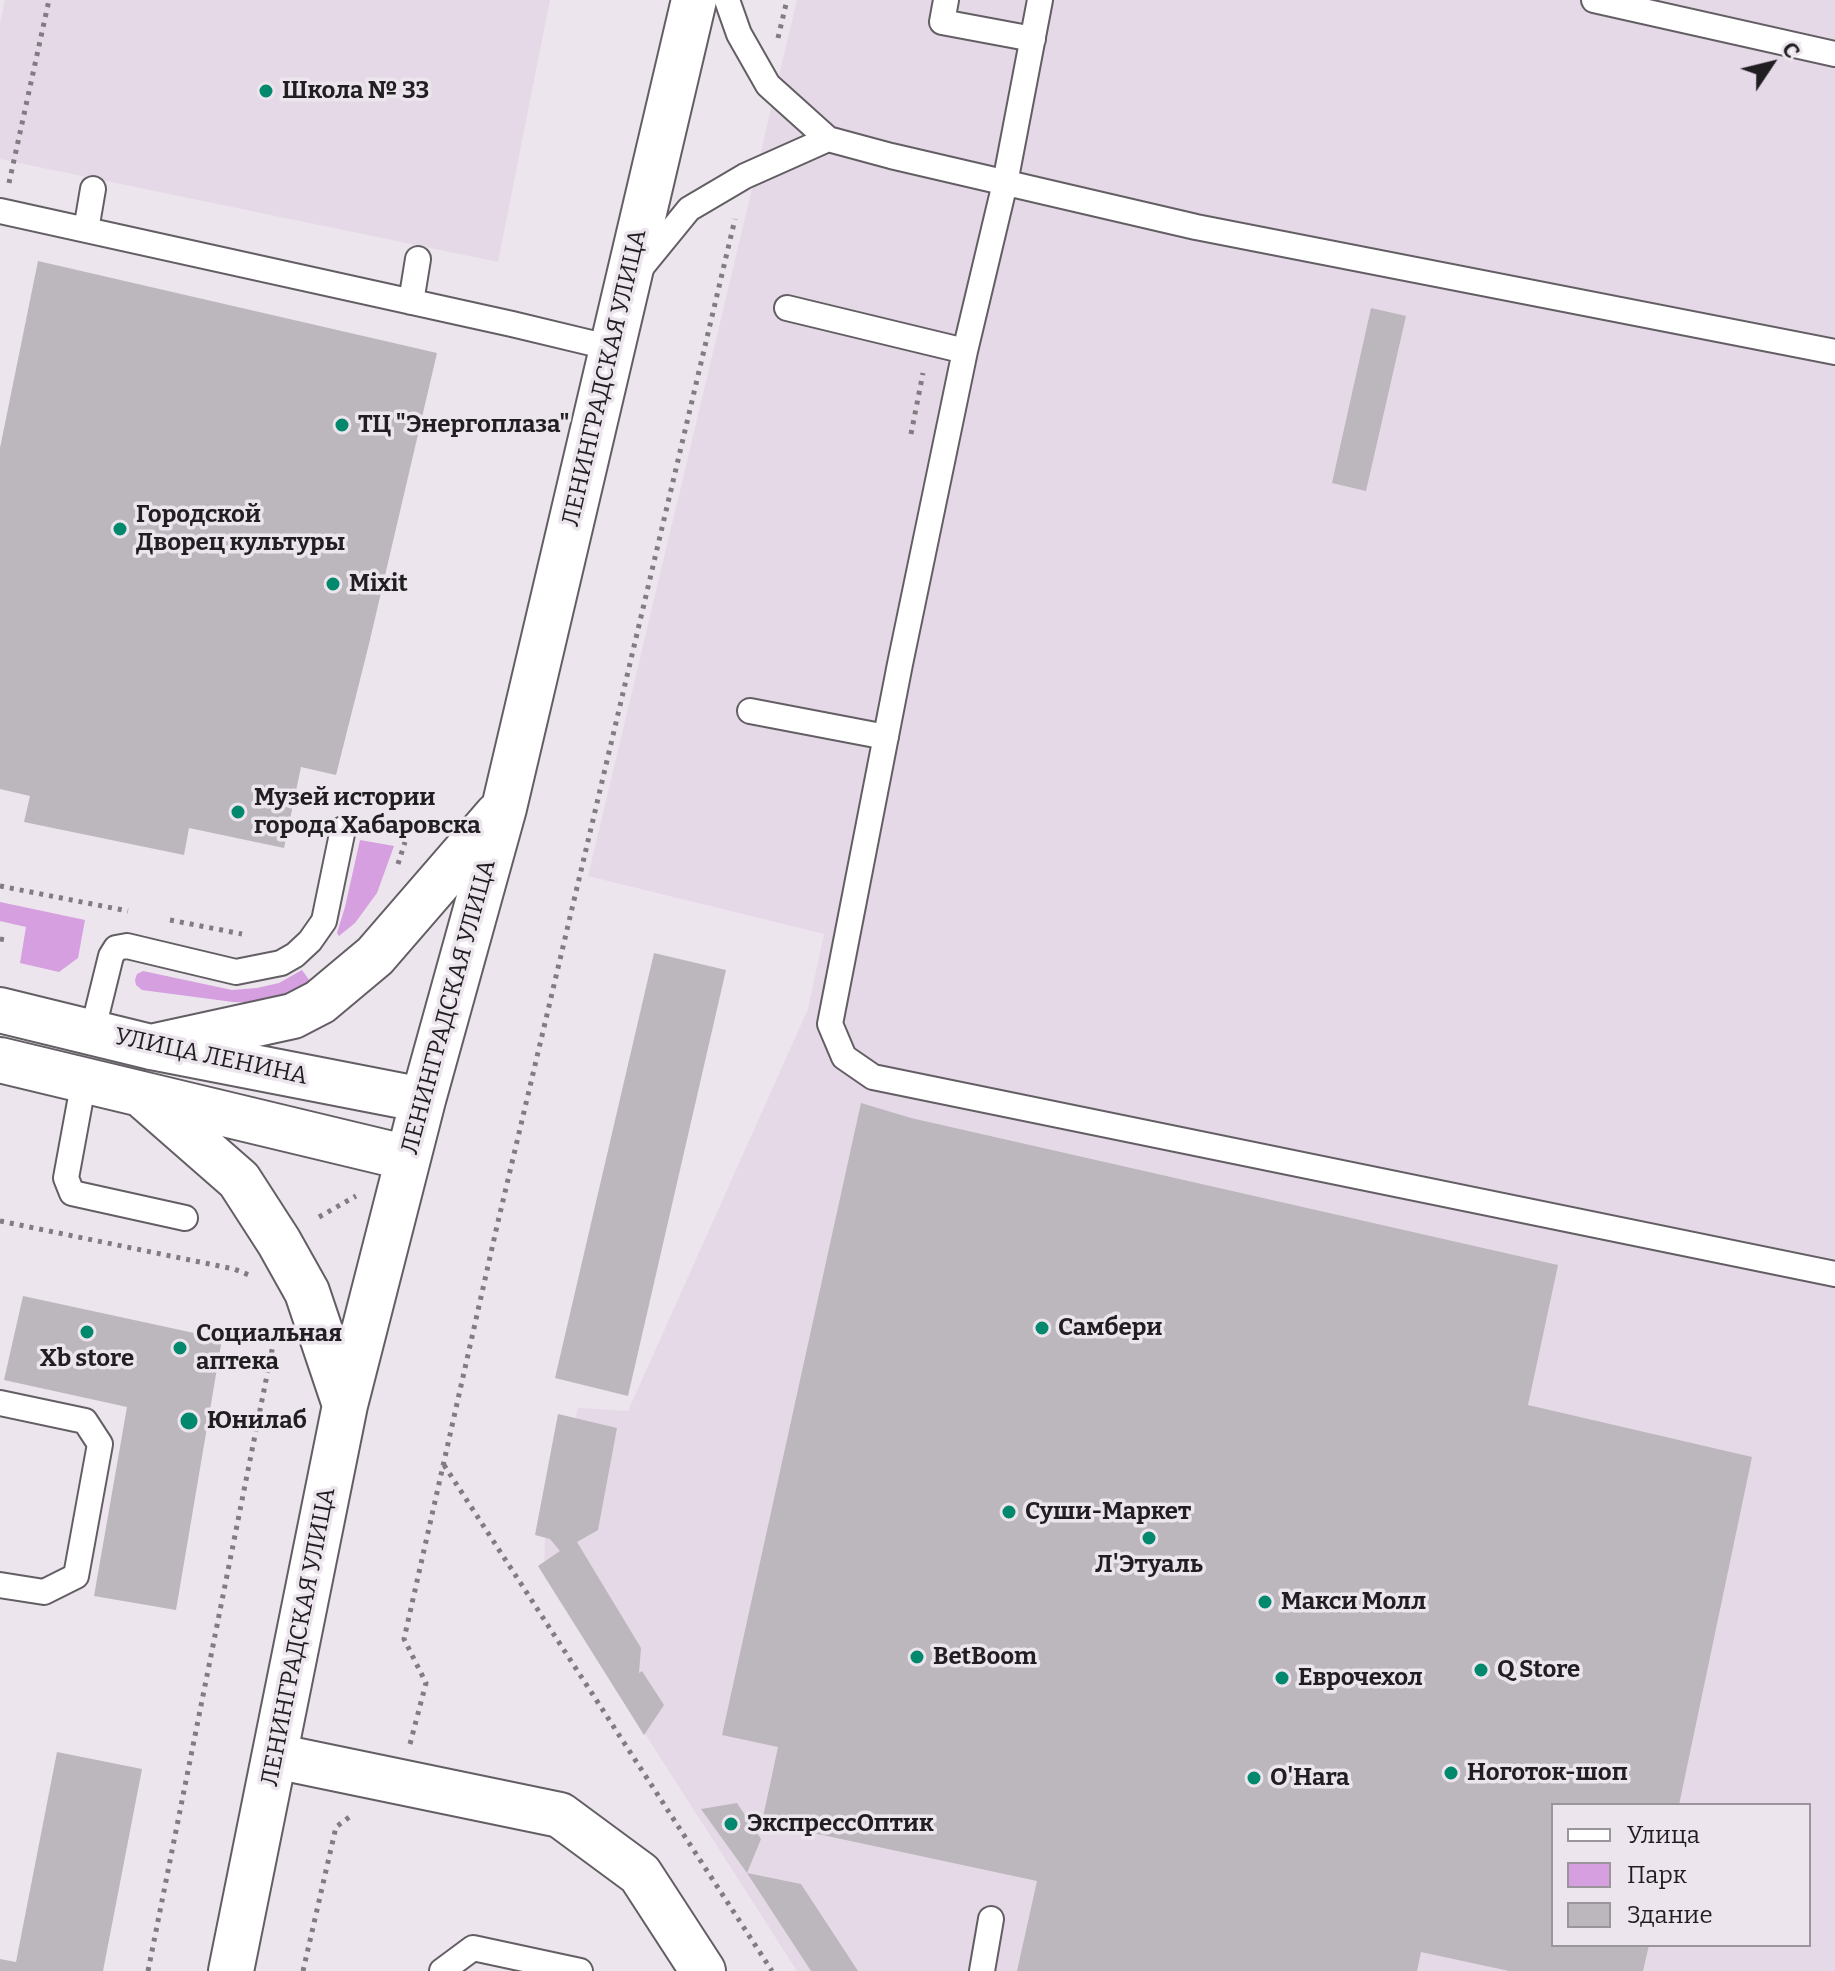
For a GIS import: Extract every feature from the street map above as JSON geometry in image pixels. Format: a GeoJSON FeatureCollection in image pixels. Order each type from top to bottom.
{"type":"FeatureCollection","features":[{"type":"Feature","properties":{"kind":"main road","name":"ЛЕНИНГРАДСКАЯ УЛИЦА"},"geometry":{"type":"LineString","coordinates":[[231,1971],[345,1405],[423,1100],[504,808],[694,0]]}},
{"type":"Feature","properties":{"kind":"main road"},"geometry":{"type":"LineString","coordinates":[[151,1047],[293,1016],[320,1002],[375,956],[504,808]]}},
{"type":"Feature","properties":{"kind":"main road","name":"УЛИЦА ЛЕНИНА"},"geometry":{"type":"LineString","coordinates":[[0,1010],[151,1047],[423,1100]]}},
{"type":"Feature","properties":{"kind":"main road","name":"УЛИЦА ЛЕНИНА"},"geometry":{"type":"LineString","coordinates":[[0,1060],[408,1158]]}},
{"type":"Feature","properties":{"kind":"main road"},"geometry":{"type":"LineString","coordinates":[[138,1092],[239,1180],[307,1292],[345,1405]]}},
{"type":"Feature","properties":{"kind":"main road"},"geometry":{"type":"LineString","coordinates":[[275,1756],[560,1815],[640,1874],[703,1971]]}},
{"type":"Feature","properties":{"kind":"lane"},"geometry":{"type":"LineString","coordinates":[[727,0],[739,34],[768,85],[828,139],[1221,232],[1835,352]]}},
{"type":"Feature","properties":{"kind":"lane"},"geometry":{"type":"LineString","coordinates":[[946,0],[942,22],[1033,39]]}},
{"type":"Feature","properties":{"kind":"lane"},"geometry":{"type":"LineString","coordinates":[[1040,0],[1005,183],[965,351],[830,1024],[844,1057],[873,1077],[1835,1274]]}},
{"type":"Feature","properties":{"kind":"lane"},"geometry":{"type":"LineString","coordinates":[[1594,0],[1835,54]]}},
{"type":"Feature","properties":{"kind":"lane"},"geometry":{"type":"LineString","coordinates":[[627,285],[689,209],[745,176],[828,139]]}},
{"type":"Feature","properties":{"kind":"lane"},"geometry":{"type":"LineString","coordinates":[[86,230],[93,189]]}},
{"type":"Feature","properties":{"kind":"lane"},"geometry":{"type":"LineString","coordinates":[[1,211],[612,348]]}},
{"type":"Feature","properties":{"kind":"lane"},"geometry":{"type":"LineString","coordinates":[[411,302],[418,259]]}},
{"type":"Feature","properties":{"kind":"lane"},"geometry":{"type":"LineString","coordinates":[[787,308],[965,351]]}},
{"type":"Feature","properties":{"kind":"lane"},"geometry":{"type":"LineString","coordinates":[[750,711],[886,737]]}},
{"type":"Feature","properties":{"kind":"lane"},"geometry":{"type":"LineString","coordinates":[[92,1033],[111,956],[116,948],[127,946],[236,972],[281,963],[295,955],[324,921],[343,829]]}},
{"type":"Feature","properties":{"kind":"lane"},"geometry":{"type":"LineString","coordinates":[[84,1080],[66,1178],[72,1193],[185,1218]]}},
{"type":"Feature","properties":{"kind":"lane"},"geometry":{"type":"LineString","coordinates":[[0,1403],[85,1421],[100,1444],[76,1576],[44,1592],[0,1585]]}},
{"type":"Feature","properties":{"kind":"lane"},"geometry":{"type":"LineString","coordinates":[[982,1971],[991,1919]]}},
{"type":"Feature","properties":{"kind":"lane"},"geometry":{"type":"LineString","coordinates":[[442,1971],[473,1948],[580,1971]]}},
{"type":"Feature","properties":{"kind":"path"},"geometry":{"type":"LineString","coordinates":[[1,211],[49,0]]}},
{"type":"Feature","properties":{"kind":"path"},"geometry":{"type":"LineString","coordinates":[[768,85],[787,0]]}},
{"type":"Feature","properties":{"kind":"path"},"geometry":{"type":"LineString","coordinates":[[303,1971],[336,1827],[401,1782],[426,1683],[404,1639],[497,1226],[745,176]]}},
{"type":"Feature","properties":{"kind":"path"},"geometry":{"type":"LineString","coordinates":[[0,886],[136,913]]}},
{"type":"Feature","properties":{"kind":"path"},"geometry":{"type":"LineString","coordinates":[[167,919],[242,934]]}},
{"type":"Feature","properties":{"kind":"path"},"geometry":{"type":"LineString","coordinates":[[319,1217],[359,1194]]}},
{"type":"Feature","properties":{"kind":"path"},"geometry":{"type":"LineString","coordinates":[[0,1221],[234,1269],[260,1278]]}},
{"type":"Feature","properties":{"kind":"path"},"geometry":{"type":"LineString","coordinates":[[148,1971],[276,1334]]}},
{"type":"Feature","properties":{"kind":"path"},"geometry":{"type":"LineString","coordinates":[[444,1463],[772,1971]]}},
{"type":"Feature","properties":{"kind":"shaded area","name":"Школа № 33"},"geometry":{"type":"Polygon","coordinates":[[[5,0],[550,0],[498,262],[0,159],[0,23],[5,0]]]}},
{"type":"Feature","properties":{"kind":"shaded area"},"geometry":{"type":"Polygon","coordinates":[[[797,0],[1835,0],[1835,1971],[797,1971],[544,1576],[545,1537],[578,1408],[628,1411],[808,1009],[824,934],[588,876],[797,0]]]}},
{"type":"Feature","properties":{"kind":"green space"},"geometry":{"type":"Polygon","coordinates":[[[360,840],[394,846],[377,893],[355,923],[339,936],[337,933],[360,840]]]}},
{"type":"Feature","properties":{"kind":"green space"},"geometry":{"type":"Polygon","coordinates":[[[0,902],[85,920],[78,958],[59,972],[20,963],[26,927],[0,921],[0,902]]]}},
{"type":"Feature","properties":{"kind":"green space"},"geometry":{"type":"Polygon","coordinates":[[[302,970],[312,984],[295,995],[263,1003],[142,990],[135,980],[137,974],[143,971],[232,990],[279,983],[302,970]]]}},
{"type":"Feature","properties":{"kind":"building","name":"Городской Дворец культуры"},"geometry":{"type":"Polygon","coordinates":[[[38,261],[437,353],[336,775],[301,767],[284,848],[189,828],[184,855],[24,822],[30,796],[0,789],[0,448],[38,261]]]}},
{"type":"Feature","properties":{"kind":"building"},"geometry":{"type":"Polygon","coordinates":[[[1371,308],[1406,316],[1366,491],[1332,483],[1371,308]]]}},
{"type":"Feature","properties":{"kind":"building"},"geometry":{"type":"Polygon","coordinates":[[[654,953],[726,970],[628,1396],[555,1378],[654,953]]]}},
{"type":"Feature","properties":{"kind":"building","name":"Макси Молл"},"geometry":{"type":"Polygon","coordinates":[[[861,1103],[911,1118],[1558,1265],[1528,1405],[1752,1457],[1679,1803],[1551,1803],[1551,1947],[1649,1947],[1643,1971],[1509,1971],[1421,1952],[1417,1971],[1017,1971],[1037,1881],[762,1822],[778,1747],[722,1735],[861,1103]]]}},
{"type":"Feature","properties":{"kind":"building"},"geometry":{"type":"Polygon","coordinates":[[[23,1296],[222,1339],[176,1610],[94,1596],[127,1407],[4,1380],[23,1296]]]}},
{"type":"Feature","properties":{"kind":"building"},"geometry":{"type":"Polygon","coordinates":[[[558,1414],[617,1428],[598,1530],[577,1542],[641,1648],[639,1673],[642,1671],[664,1705],[644,1735],[538,1566],[560,1551],[550,1539],[535,1535],[558,1414]]]}},
{"type":"Feature","properties":{"kind":"building"},"geometry":{"type":"Polygon","coordinates":[[[57,1752],[142,1769],[103,1971],[0,1971],[0,1959],[16,1962],[57,1752]]]}},
{"type":"Feature","properties":{"kind":"building","name":"ЭкспрессОптик"},"geometry":{"type":"Polygon","coordinates":[[[737,1803],[761,1839],[747,1873],[701,1809],[737,1803]]]}},
{"type":"Feature","properties":{"kind":"building"},"geometry":{"type":"Polygon","coordinates":[[[747,1873],[801,1884],[858,1971],[811,1971],[747,1873]]]}},
{"type":"Feature","properties":{"kind":"place","name":"Школа № 33"},"geometry":{"type":"Point","coordinates":[266,91]}},
{"type":"Feature","properties":{"kind":"place","name":"ТЦ \"Энергоплаза\""},"geometry":{"type":"Point","coordinates":[342,425]}},
{"type":"Feature","properties":{"kind":"place","name":"Городской Дворец культуры"},"geometry":{"type":"Point","coordinates":[120,529]}},
{"type":"Feature","properties":{"kind":"place","name":"Mixit"},"geometry":{"type":"Point","coordinates":[333,584]}},
{"type":"Feature","properties":{"kind":"place","name":"Музей истории города Хабаровска"},"geometry":{"type":"Point","coordinates":[238,812]}},
{"type":"Feature","properties":{"kind":"place","name":"Самбери"},"geometry":{"type":"Point","coordinates":[1042,1328]}},
{"type":"Feature","properties":{"kind":"place","name":"Xb store"},"geometry":{"type":"Point","coordinates":[87,1332]}},
{"type":"Feature","properties":{"kind":"place","name":"Социальная аптека"},"geometry":{"type":"Point","coordinates":[180,1348]}},
{"type":"Feature","properties":{"kind":"place","name":"Юнилаб"},"geometry":{"type":"Point","coordinates":[189,1421]}},
{"type":"Feature","properties":{"kind":"place","name":"Суши-Маркет"},"geometry":{"type":"Point","coordinates":[1009,1512]}},
{"type":"Feature","properties":{"kind":"place","name":"Л'Этуаль"},"geometry":{"type":"Point","coordinates":[1149,1538]}},
{"type":"Feature","properties":{"kind":"place","name":"Макси Молл"},"geometry":{"type":"Point","coordinates":[1265,1602]}},
{"type":"Feature","properties":{"kind":"place","name":"BetBoom"},"geometry":{"type":"Point","coordinates":[917,1657]}},
{"type":"Feature","properties":{"kind":"place","name":"Q Store"},"geometry":{"type":"Point","coordinates":[1481,1670]}},
{"type":"Feature","properties":{"kind":"place","name":"Еврочехол"},"geometry":{"type":"Point","coordinates":[1282,1678]}},
{"type":"Feature","properties":{"kind":"place","name":"Ноготок-шоп"},"geometry":{"type":"Point","coordinates":[1451,1773]}},
{"type":"Feature","properties":{"kind":"place","name":"O'Hara"},"geometry":{"type":"Point","coordinates":[1254,1778]}},
{"type":"Feature","properties":{"kind":"place","name":"ЭкспрессОптик"},"geometry":{"type":"Point","coordinates":[731,1824]}}]}
